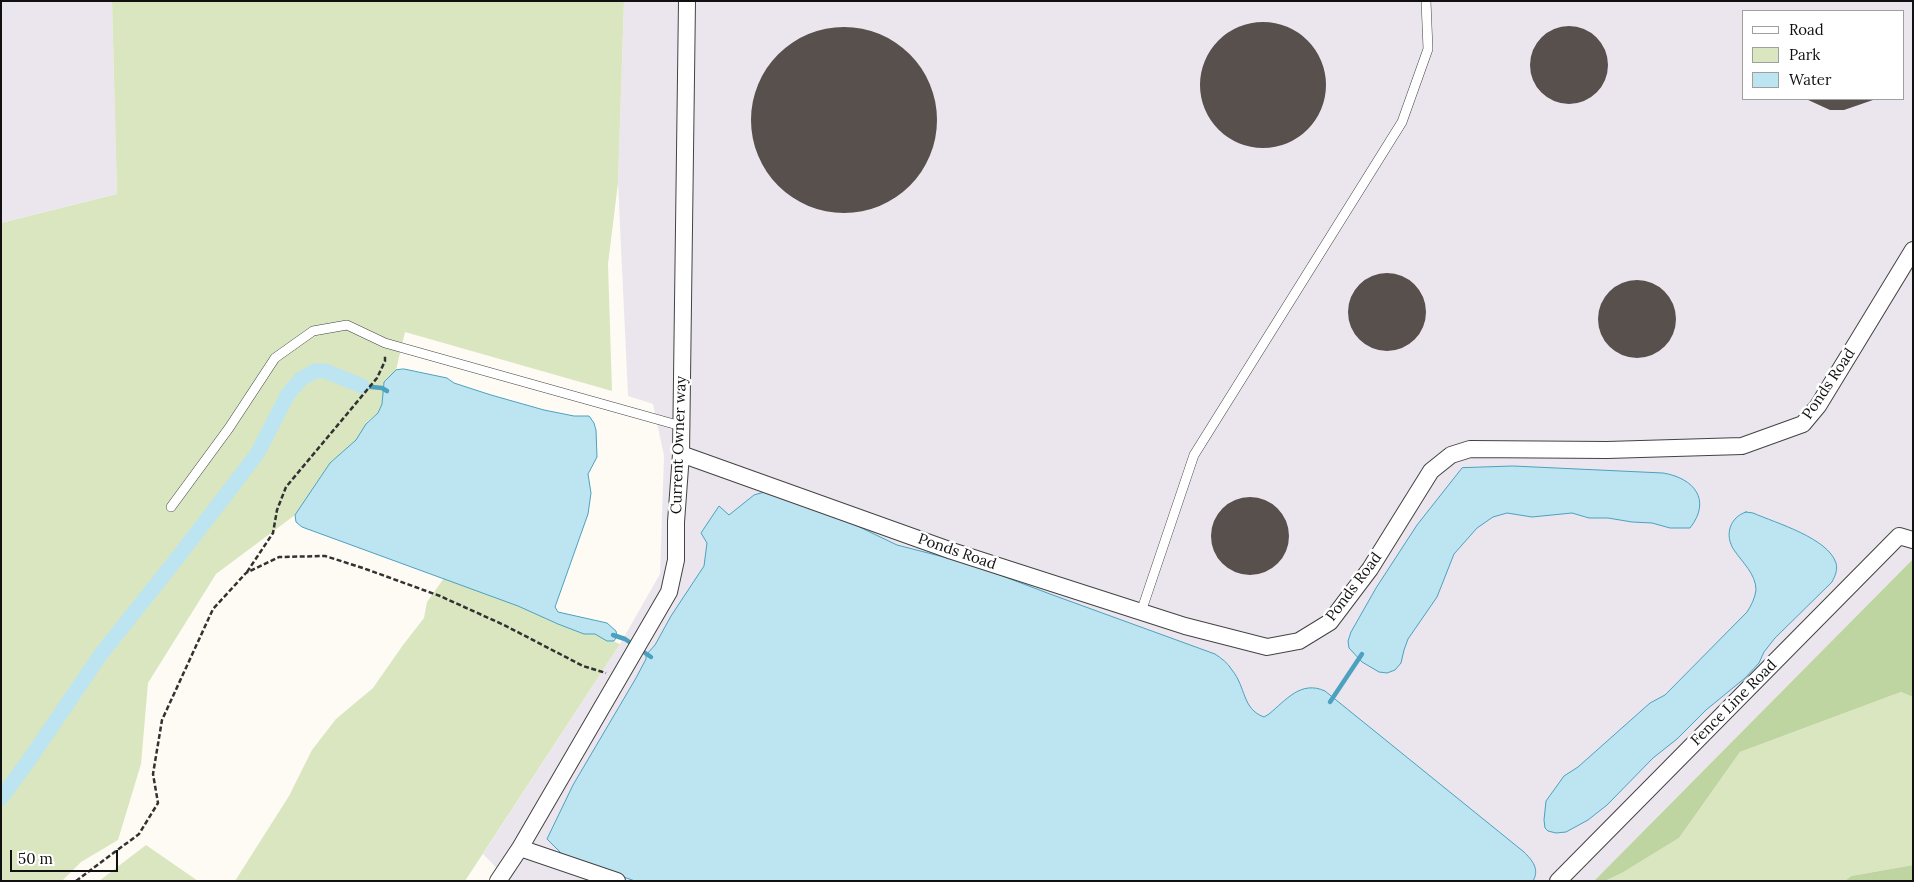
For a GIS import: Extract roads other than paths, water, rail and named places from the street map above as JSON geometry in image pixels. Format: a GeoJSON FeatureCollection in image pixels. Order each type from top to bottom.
{"type":"FeatureCollection","features":[{"type":"Feature","properties":{"kind":"street","name":"Current Owner way"},"geometry":{"type":"LineString","coordinates":[[520,848],[669,592],[676,560],[676,522],[681,454],[687,1]]}},
{"type":"Feature","properties":{"kind":"street","name":"Ponds Road"},"geometry":{"type":"LineString","coordinates":[[681,454],[952,551],[1185,626],[1267,647],[1299,641],[1330,622],[1370,569],[1431,471],[1452,456],[1470,449],[1607,450],[1742,446],[1803,424],[1818,406],[1913,250]]}},
{"type":"Feature","properties":{"kind":"street","name":"Fence Line Road"},"geometry":{"type":"LineString","coordinates":[[1558,881],[1899,536],[1913,540]]}},
{"type":"Feature","properties":{"kind":"street"},"geometry":{"type":"LineString","coordinates":[[498,881],[520,848],[617,881]]}},
{"type":"Feature","properties":{"kind":"lane"},"geometry":{"type":"LineString","coordinates":[[1141,612],[1194,455],[1402,122],[1428,49],[1426,1]]}},
{"type":"Feature","properties":{"kind":"lane"},"geometry":{"type":"LineString","coordinates":[[171,507],[229,428],[275,358],[313,331],[347,326],[385,343],[681,426]]}},
{"type":"Feature","properties":{"kind":"water"},"geometry":{"type":"Polygon","coordinates":[[[404,369],[447,378],[454,383],[544,410],[574,416],[589,416],[596,430],[597,457],[588,474],[591,493],[588,514],[555,607],[558,612],[607,623],[616,631],[617,636],[614,641],[607,641],[595,634],[584,634],[518,606],[302,527],[296,522],[295,515],[330,463],[356,440],[366,424],[378,413],[382,404],[384,382],[396,370],[404,369]]]}},
{"type":"Feature","properties":{"kind":"water"},"geometry":{"type":"Polygon","coordinates":[[[1513,466],[1663,473],[1674,476],[1691,485],[1699,500],[1699,508],[1690,528],[1670,528],[1652,523],[1608,518],[1589,518],[1572,513],[1532,517],[1507,513],[1493,517],[1477,528],[1454,554],[1437,597],[1408,639],[1401,663],[1395,670],[1387,673],[1379,672],[1362,662],[1349,648],[1348,641],[1351,632],[1376,588],[1417,525],[1462,468],[1513,466]]]}},
{"type":"Feature","properties":{"kind":"water"},"geometry":{"type":"Polygon","coordinates":[[[766,492],[849,522],[897,545],[971,564],[1215,654],[1230,667],[1252,709],[1264,717],[1294,693],[1301,690],[1316,688],[1325,691],[1524,852],[1535,869],[1536,873],[1533,881],[635,881],[568,860],[547,839],[573,785],[636,678],[646,659],[646,655],[655,645],[671,616],[704,566],[707,543],[701,533],[719,506],[729,515],[754,495],[766,492]]]}},
{"type":"Feature","properties":{"kind":"water"},"geometry":{"type":"Polygon","coordinates":[[[1746,512],[1800,532],[1823,546],[1831,554],[1837,566],[1832,582],[1775,638],[1764,652],[1759,663],[1745,678],[1653,758],[1607,805],[1588,820],[1566,832],[1556,833],[1548,831],[1545,828],[1544,820],[1546,801],[1564,776],[1578,767],[1650,703],[1665,695],[1747,612],[1755,596],[1754,579],[1734,550],[1729,538],[1730,527],[1733,522],[1740,514],[1746,512]]]}},
{"type":"Feature","properties":{"kind":"waterway"},"geometry":{"type":"LineString","coordinates":[[1,798],[101,654],[257,454],[288,394],[301,379],[315,371],[325,371],[362,386]]}},
{"type":"Feature","properties":{"kind":"waterway"},"geometry":{"type":"LineString","coordinates":[[362,386],[382,388],[387,391]]}},
{"type":"Feature","properties":{"kind":"waterway"},"geometry":{"type":"LineString","coordinates":[[613,635],[625,639],[651,657]]}},
{"type":"Feature","properties":{"kind":"waterway"},"geometry":{"type":"LineString","coordinates":[[1330,702],[1362,654]]}}]}
